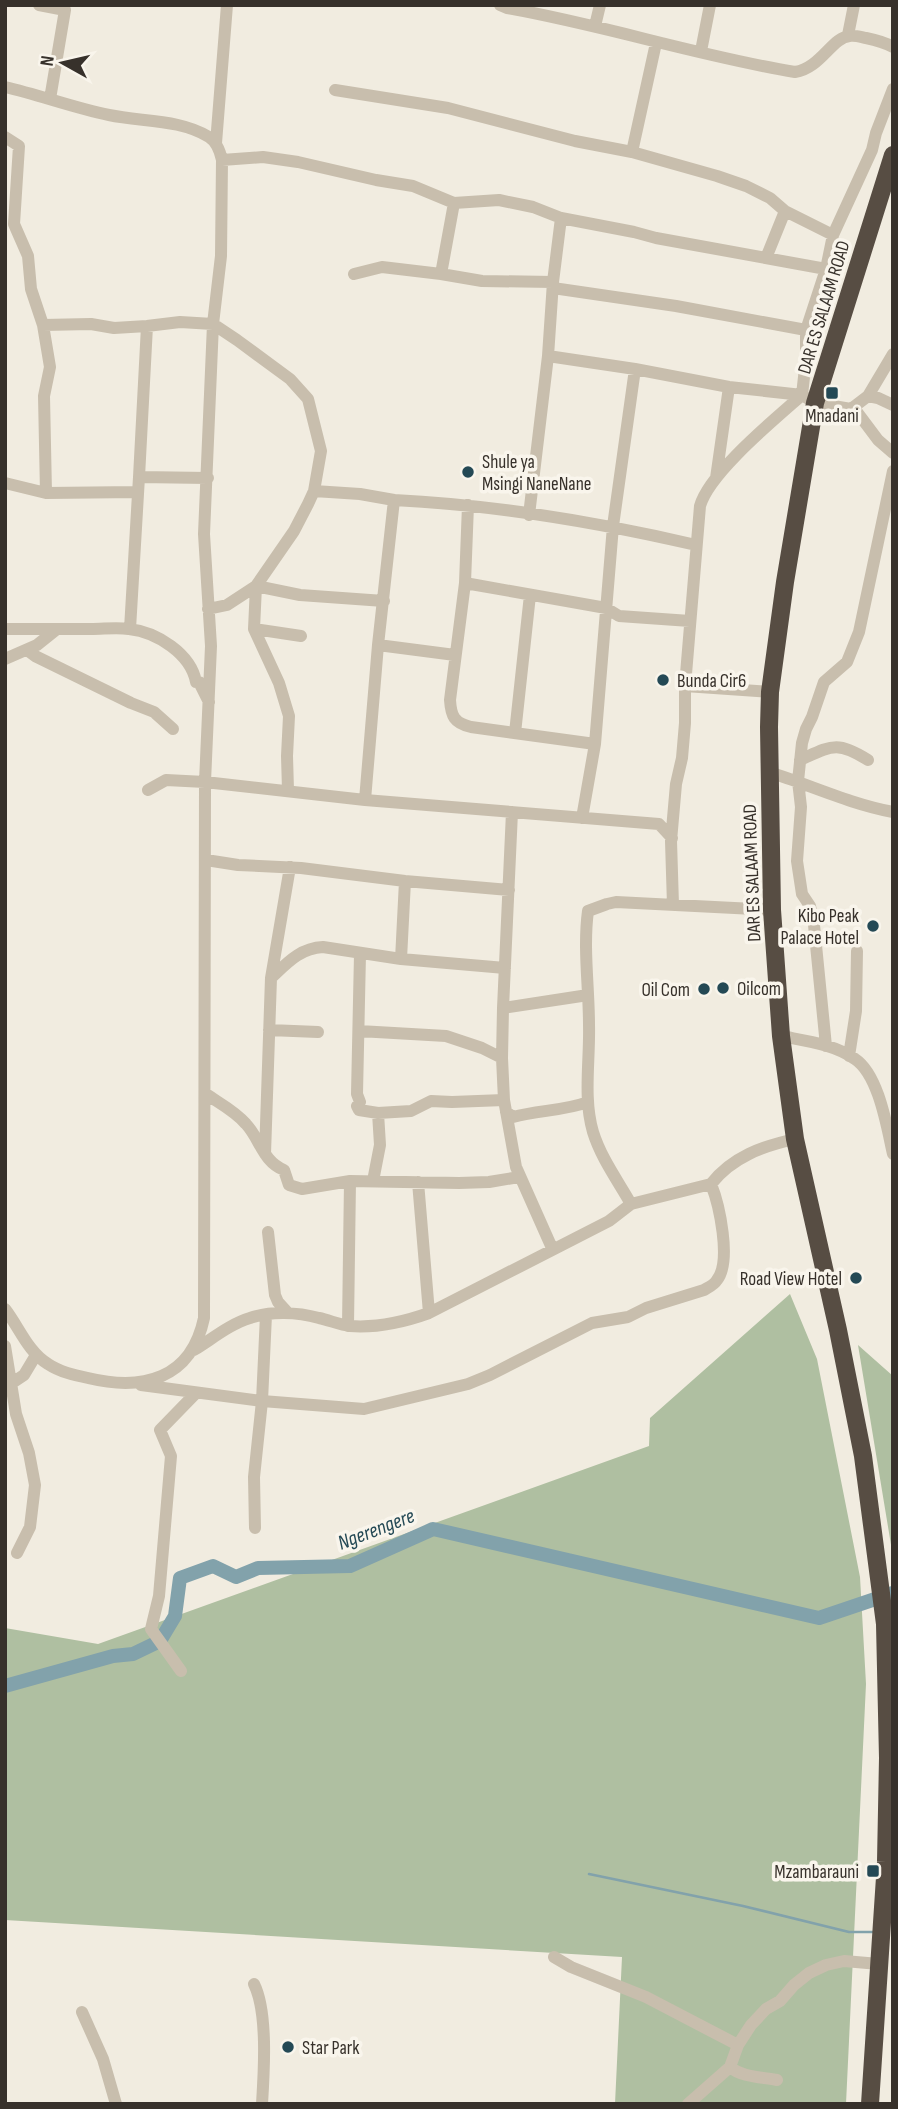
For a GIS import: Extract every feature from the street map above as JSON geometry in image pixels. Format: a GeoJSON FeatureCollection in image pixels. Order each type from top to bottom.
{"type":"FeatureCollection","features":[{"type":"Feature","properties":{"kind":"highway","name":"DAR ES SALAAM ROAD"},"geometry":{"type":"LineString","coordinates":[[870,2104],[880,1944],[886,1913],[889,1862],[885,1624],[861,1444],[795,1139],[781,1036],[772,910],[769,772],[771,692],[809,399],[893,155]]}},
{"type":"Feature","properties":{"kind":"street"},"geometry":{"type":"LineString","coordinates":[[39,5],[65,10],[50,99]]}},
{"type":"Feature","properties":{"kind":"street"},"geometry":{"type":"LineString","coordinates":[[192,1351],[202,1328],[206,1297],[205,782],[211,646],[204,534],[213,324],[221,256],[222,160],[216,143],[227,5]]}},
{"type":"Feature","properties":{"kind":"street"},"geometry":{"type":"LineString","coordinates":[[500,5],[656,43],[795,72],[809,68],[848,35],[881,41],[893,47]]}},
{"type":"Feature","properties":{"kind":"street"},"geometry":{"type":"LineString","coordinates":[[595,26],[600,5]]}},
{"type":"Feature","properties":{"kind":"street"},"geometry":{"type":"LineString","coordinates":[[701,51],[710,5]]}},
{"type":"Feature","properties":{"kind":"street"},"geometry":{"type":"LineString","coordinates":[[848,35],[854,5]]}},
{"type":"Feature","properties":{"kind":"street"},"geometry":{"type":"LineString","coordinates":[[632,152],[656,43]]}},
{"type":"Feature","properties":{"kind":"street"},"geometry":{"type":"LineString","coordinates":[[5,87],[108,115],[189,128],[216,143]]}},
{"type":"Feature","properties":{"kind":"street"},"geometry":{"type":"LineString","coordinates":[[809,399],[806,330],[827,269],[834,235],[872,150],[893,89]]}},
{"type":"Feature","properties":{"kind":"street"},"geometry":{"type":"LineString","coordinates":[[335,90],[449,108],[575,141],[632,152],[739,184],[770,198],[785,211],[834,235]]}},
{"type":"Feature","properties":{"kind":"street"},"geometry":{"type":"LineString","coordinates":[[5,137],[19,145],[15,224],[27,256],[31,289],[43,325],[50,367],[44,396],[46,494]]}},
{"type":"Feature","properties":{"kind":"street"},"geometry":{"type":"LineString","coordinates":[[222,160],[263,157],[298,162],[400,183],[454,203],[499,200],[533,207],[561,218],[827,269]]}},
{"type":"Feature","properties":{"kind":"street"},"geometry":{"type":"LineString","coordinates":[[441,274],[454,203]]}},
{"type":"Feature","properties":{"kind":"street"},"geometry":{"type":"LineString","coordinates":[[766,258],[785,211]]}},
{"type":"Feature","properties":{"kind":"street"},"geometry":{"type":"LineString","coordinates":[[529,514],[561,218]]}},
{"type":"Feature","properties":{"kind":"street"},"geometry":{"type":"LineString","coordinates":[[354,274],[382,268],[482,281],[553,285],[806,330]]}},
{"type":"Feature","properties":{"kind":"street"},"geometry":{"type":"LineString","coordinates":[[43,325],[91,324],[114,328],[180,321],[213,324],[290,379],[308,399],[321,451],[314,491],[294,531],[256,586],[227,605],[208,609]]}},
{"type":"Feature","properties":{"kind":"street"},"geometry":{"type":"LineString","coordinates":[[130,629],[147,326]]}},
{"type":"Feature","properties":{"kind":"street"},"geometry":{"type":"LineString","coordinates":[[851,409],[868,396],[893,354]]}},
{"type":"Feature","properties":{"kind":"street"},"geometry":{"type":"LineString","coordinates":[[548,356],[809,399],[851,409],[861,416],[878,440],[893,453]]}},
{"type":"Feature","properties":{"kind":"street"},"geometry":{"type":"LineString","coordinates":[[582,818],[595,744],[613,526],[635,369]]}},
{"type":"Feature","properties":{"kind":"street"},"geometry":{"type":"LineString","coordinates":[[716,478],[729,387]]}},
{"type":"Feature","properties":{"kind":"street"},"geometry":{"type":"LineString","coordinates":[[868,396],[893,405]]}},
{"type":"Feature","properties":{"kind":"street"},"geometry":{"type":"LineString","coordinates":[[673,905],[672,838],[676,784],[682,758],[690,621],[702,500],[705,491],[716,478],[753,440],[809,399]]}},
{"type":"Feature","properties":{"kind":"street"},"geometry":{"type":"LineString","coordinates":[[826,1046],[814,925],[810,906],[802,894],[797,861],[801,807],[798,781],[800,760],[806,729],[824,682],[847,662],[859,632],[893,471]]}},
{"type":"Feature","properties":{"kind":"street"},"geometry":{"type":"LineString","coordinates":[[139,477],[208,478]]}},
{"type":"Feature","properties":{"kind":"street"},"geometry":{"type":"LineString","coordinates":[[5,483],[46,494],[138,492]]}},
{"type":"Feature","properties":{"kind":"street"},"geometry":{"type":"LineString","coordinates":[[314,491],[468,505],[613,526],[696,545]]}},
{"type":"Feature","properties":{"kind":"street"},"geometry":{"type":"LineString","coordinates":[[365,800],[394,500]]}},
{"type":"Feature","properties":{"kind":"street"},"geometry":{"type":"LineString","coordinates":[[468,505],[465,583],[450,700],[452,716],[459,724],[471,727],[595,744]]}},
{"type":"Feature","properties":{"kind":"street"},"geometry":{"type":"LineString","coordinates":[[465,583],[606,608],[620,616],[690,621]]}},
{"type":"Feature","properties":{"kind":"street"},"geometry":{"type":"LineString","coordinates":[[256,586],[300,595],[384,601]]}},
{"type":"Feature","properties":{"kind":"street"},"geometry":{"type":"LineString","coordinates":[[256,586],[254,629],[277,677],[289,716],[288,790]]}},
{"type":"Feature","properties":{"kind":"street"},"geometry":{"type":"LineString","coordinates":[[515,733],[530,595]]}},
{"type":"Feature","properties":{"kind":"street"},"geometry":{"type":"LineString","coordinates":[[5,629],[130,629],[156,637],[180,654],[194,671],[196,682],[199,682],[209,704]]}},
{"type":"Feature","properties":{"kind":"street"},"geometry":{"type":"LineString","coordinates":[[5,659],[37,645],[57,629]]}},
{"type":"Feature","properties":{"kind":"street"},"geometry":{"type":"LineString","coordinates":[[254,629],[301,636]]}},
{"type":"Feature","properties":{"kind":"street"},"geometry":{"type":"LineString","coordinates":[[378,645],[455,655]]}},
{"type":"Feature","properties":{"kind":"street"},"geometry":{"type":"LineString","coordinates":[[27,650],[131,703],[155,712],[173,729]]}},
{"type":"Feature","properties":{"kind":"street"},"geometry":{"type":"LineString","coordinates":[[685,686],[771,692]]}},
{"type":"Feature","properties":{"kind":"street"},"geometry":{"type":"LineString","coordinates":[[800,760],[823,750],[842,746],[868,760]]}},
{"type":"Feature","properties":{"kind":"street"},"geometry":{"type":"LineString","coordinates":[[769,772],[874,808],[893,811]]}},
{"type":"Feature","properties":{"kind":"street"},"geometry":{"type":"LineString","coordinates":[[148,790],[166,780],[205,782],[365,800],[659,824],[672,838]]}},
{"type":"Feature","properties":{"kind":"street"},"geometry":{"type":"LineString","coordinates":[[512,812],[503,1007],[505,1106],[519,1177],[552,1248]]}},
{"type":"Feature","properties":{"kind":"street"},"geometry":{"type":"LineString","coordinates":[[206,860],[509,890]]}},
{"type":"Feature","properties":{"kind":"street"},"geometry":{"type":"LineString","coordinates":[[265,1155],[271,978],[290,867]]}},
{"type":"Feature","properties":{"kind":"street"},"geometry":{"type":"LineString","coordinates":[[401,959],[405,881]]}},
{"type":"Feature","properties":{"kind":"street"},"geometry":{"type":"LineString","coordinates":[[632,1204],[597,1144],[588,1102],[588,911],[616,902],[772,910]]}},
{"type":"Feature","properties":{"kind":"street"},"geometry":{"type":"LineString","coordinates":[[271,978],[294,957],[309,948],[323,947],[401,959],[505,968]]}},
{"type":"Feature","properties":{"kind":"street"},"geometry":{"type":"LineString","coordinates":[[849,1056],[856,1011],[857,951]]}},
{"type":"Feature","properties":{"kind":"street"},"geometry":{"type":"LineString","coordinates":[[360,954],[357,1094],[359,1110],[378,1113],[411,1111],[431,1101],[505,1106],[513,1117],[571,1108],[588,1102]]}},
{"type":"Feature","properties":{"kind":"street"},"geometry":{"type":"LineString","coordinates":[[503,1007],[589,995]]}},
{"type":"Feature","properties":{"kind":"street"},"geometry":{"type":"LineString","coordinates":[[269,1030],[318,1031]]}},
{"type":"Feature","properties":{"kind":"street"},"geometry":{"type":"LineString","coordinates":[[359,1031],[446,1036],[502,1058]]}},
{"type":"Feature","properties":{"kind":"street"},"geometry":{"type":"LineString","coordinates":[[781,1036],[826,1046],[861,1063],[881,1105],[893,1154]]}},
{"type":"Feature","properties":{"kind":"street"},"geometry":{"type":"LineString","coordinates":[[206,1094],[245,1122],[265,1155],[284,1170],[289,1185],[302,1189],[350,1181],[489,1182],[519,1177]]}},
{"type":"Feature","properties":{"kind":"street"},"geometry":{"type":"LineString","coordinates":[[373,1181],[380,1145],[378,1113]]}},
{"type":"Feature","properties":{"kind":"street"},"geometry":{"type":"LineString","coordinates":[[135,1384],[168,1374],[192,1351],[245,1320],[265,1315],[288,1313],[348,1326],[406,1321],[429,1313],[609,1221],[632,1204],[711,1184],[718,1175],[751,1152],[795,1139]]}},
{"type":"Feature","properties":{"kind":"street"},"geometry":{"type":"LineString","coordinates":[[348,1326],[350,1181]]}},
{"type":"Feature","properties":{"kind":"street"},"geometry":{"type":"LineString","coordinates":[[418,1182],[429,1313]]}},
{"type":"Feature","properties":{"kind":"street"},"geometry":{"type":"LineString","coordinates":[[6,1313],[36,1355],[48,1365],[66,1373],[109,1383],[262,1401],[364,1409],[445,1391],[491,1375],[592,1323],[628,1317],[646,1308],[704,1290],[718,1280],[723,1256],[720,1214],[711,1184]]}},
{"type":"Feature","properties":{"kind":"street"},"geometry":{"type":"LineString","coordinates":[[268,1232],[275,1294],[288,1313]]}},
{"type":"Feature","properties":{"kind":"street"},"geometry":{"type":"LineString","coordinates":[[255,1528],[254,1477],[262,1401],[265,1315]]}},
{"type":"Feature","properties":{"kind":"street"},"geometry":{"type":"LineString","coordinates":[[5,1346],[8,1386],[29,1453],[35,1485],[30,1527],[17,1553]]}},
{"type":"Feature","properties":{"kind":"street"},"geometry":{"type":"LineString","coordinates":[[8,1386],[24,1375],[36,1355]]}},
{"type":"Feature","properties":{"kind":"street"},"geometry":{"type":"LineString","coordinates":[[181,1671],[151,1629],[159,1596],[171,1456],[160,1430],[196,1392]]}},
{"type":"Feature","properties":{"kind":"street"},"geometry":{"type":"LineString","coordinates":[[554,1957],[571,1968],[646,1997],[738,2045]]}},
{"type":"Feature","properties":{"kind":"street"},"geometry":{"type":"LineString","coordinates":[[688,2104],[730,2067],[738,2045],[761,2014],[780,2001],[809,1973],[844,1961],[879,1964]]}},
{"type":"Feature","properties":{"kind":"street"},"geometry":{"type":"LineString","coordinates":[[254,1984],[259,1994],[263,2031],[262,2104]]}},
{"type":"Feature","properties":{"kind":"street"},"geometry":{"type":"LineString","coordinates":[[82,2012],[103,2059],[116,2103]]}},
{"type":"Feature","properties":{"kind":"street"},"geometry":{"type":"LineString","coordinates":[[730,2067],[734,2071],[777,2080]]}},
{"type":"Feature","properties":{"kind":"green space"},"geometry":{"type":"Polygon","coordinates":[[[790,1294],[817,1359],[860,1577],[866,1684],[846,2104],[615,2104],[622,1957],[5,1920],[5,1628],[98,1644],[649,1446],[650,1418],[790,1294]]]}},
{"type":"Feature","properties":{"kind":"green space"},"geometry":{"type":"Polygon","coordinates":[[[858,1345],[893,1376],[893,1557],[858,1345]]]}},
{"type":"Feature","properties":{"kind":"waterway","name":"Ngerengere"},"geometry":{"type":"LineString","coordinates":[[5,1686],[113,1656],[133,1654],[160,1641],[175,1616],[180,1578],[213,1566],[236,1577],[258,1568],[350,1566],[433,1529],[819,1618],[893,1593]]}},
{"type":"Feature","properties":{"kind":"waterway"},"geometry":{"type":"LineString","coordinates":[[589,1874],[743,1906],[849,1932],[876,1932]]}},
{"type":"Feature","properties":{"kind":"place","name":"Mnadani"},"geometry":{"type":"Point","coordinates":[832,393]}},
{"type":"Feature","properties":{"kind":"place","name":"Shule ya Msingi NaneNane"},"geometry":{"type":"Point","coordinates":[468,472]}},
{"type":"Feature","properties":{"kind":"place","name":"Bunda Cir6"},"geometry":{"type":"Point","coordinates":[663,680]}},
{"type":"Feature","properties":{"kind":"place","name":"Kibo Peak Palace Hotel"},"geometry":{"type":"Point","coordinates":[873,926]}},
{"type":"Feature","properties":{"kind":"place","name":"Oilcom"},"geometry":{"type":"Point","coordinates":[723,988]}},
{"type":"Feature","properties":{"kind":"place","name":"Oil Com"},"geometry":{"type":"Point","coordinates":[704,989]}},
{"type":"Feature","properties":{"kind":"place","name":"Road View Hotel"},"geometry":{"type":"Point","coordinates":[856,1278]}},
{"type":"Feature","properties":{"kind":"place","name":"Mzambarauni"},"geometry":{"type":"Point","coordinates":[873,1871]}},
{"type":"Feature","properties":{"kind":"place","name":"Star Park"},"geometry":{"type":"Point","coordinates":[288,2047]}}]}
